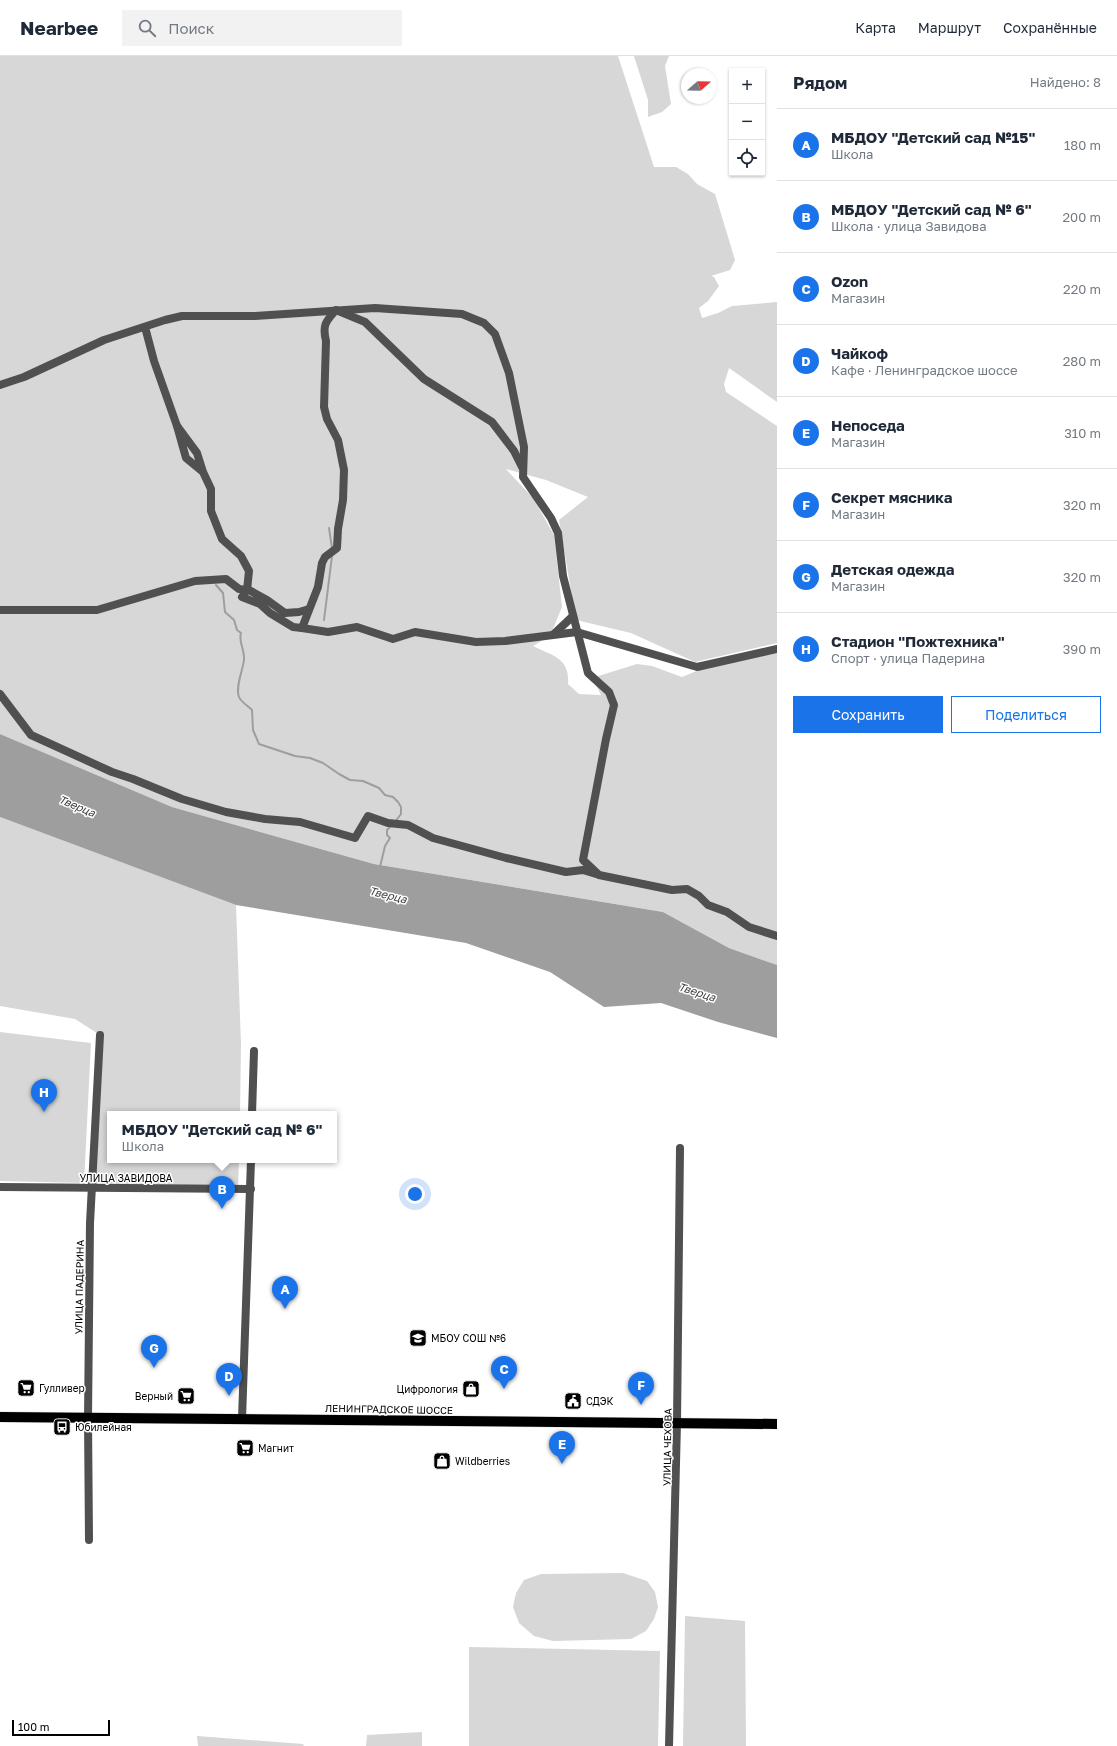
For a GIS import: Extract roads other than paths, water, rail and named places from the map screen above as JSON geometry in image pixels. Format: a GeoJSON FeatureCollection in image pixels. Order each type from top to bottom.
{"type":"FeatureCollection","features":[{"type":"Feature","properties":{"kind":"main road","name":"ЛЕНИНГРАДСКОЕ ШОССЕ"},"geometry":{"type":"LineString","coordinates":[[0,1417],[777,1424]]}},
{"type":"Feature","properties":{"kind":"street"},"geometry":{"type":"LineString","coordinates":[[0,385],[24,376],[104,340],[182,316],[255,316],[375,308],[462,314],[484,323],[495,334],[509,373],[524,446],[522,468],[523,477],[551,518],[558,533],[563,576],[588,673],[609,692],[614,705],[583,860],[599,875]]}},
{"type":"Feature","properties":{"kind":"street"},"geometry":{"type":"LineString","coordinates":[[336,310],[366,322],[424,379],[492,422],[514,451],[522,468]]}},
{"type":"Feature","properties":{"kind":"street"},"geometry":{"type":"LineString","coordinates":[[302,628],[318,587],[322,563],[325,557],[336,548],[343,500],[344,470],[341,452],[338,440],[327,419],[324,407],[326,341],[324,330],[325,323],[336,310]]}},
{"type":"Feature","properties":{"kind":"street"},"geometry":{"type":"LineString","coordinates":[[145,327],[154,361],[177,426],[186,458],[203,472]]}},
{"type":"Feature","properties":{"kind":"street"},"geometry":{"type":"LineString","coordinates":[[177,426],[197,453],[203,472],[211,489],[211,511],[222,539],[240,556],[250,571],[247,590],[242,596],[260,604],[270,613],[293,627],[328,632],[357,626],[393,639],[415,632],[476,642],[504,641],[578,632],[697,667],[777,649]]}},
{"type":"Feature","properties":{"kind":"street"},"geometry":{"type":"LineString","coordinates":[[0,610],[97,610],[195,581],[226,579],[239,589],[247,590],[267,600],[285,613],[299,612],[309,609]]}},
{"type":"Feature","properties":{"kind":"street"},"geometry":{"type":"LineString","coordinates":[[554,634],[573,616]]}},
{"type":"Feature","properties":{"kind":"street"},"geometry":{"type":"LineString","coordinates":[[0,694],[31,735],[112,772],[182,799],[226,812],[265,820],[300,822],[355,838],[368,816],[388,823],[408,825],[433,838],[506,858],[566,872],[583,870],[599,875],[672,890],[687,889],[699,896],[708,905],[727,912],[749,927],[777,936]]}},
{"type":"Feature","properties":{"kind":"street","name":"УЛИЦА ПАДЕРИНА"},"geometry":{"type":"LineString","coordinates":[[89,1540],[88,1418],[91,1188],[100,1035]]}},
{"type":"Feature","properties":{"kind":"street"},"geometry":{"type":"LineString","coordinates":[[252,1111],[254,1051]]}},
{"type":"Feature","properties":{"kind":"street","name":"УЛИЦА ЧЕХОВА"},"geometry":{"type":"LineString","coordinates":[[669,1746],[677,1423],[680,1148]]}},
{"type":"Feature","properties":{"kind":"street"},"geometry":{"type":"LineString","coordinates":[[242,1419],[252,1163]]}},
{"type":"Feature","properties":{"kind":"street","name":"УЛИЦА ЗАВИДОВА"},"geometry":{"type":"LineString","coordinates":[[0,1187],[251,1189]]}},
{"type":"Feature","properties":{"kind":"water","name":"Тверца"},"geometry":{"type":"Polygon","coordinates":[[[0,734],[172,807],[374,864],[663,912],[729,948],[777,965],[777,1038],[718,1022],[661,1003],[604,1007],[550,972],[466,943],[236,905],[0,817],[0,734]]]}},
{"type":"Feature","properties":{"kind":"waterway"},"geometry":{"type":"LineString","coordinates":[[329,528],[332,548]]}},
{"type":"Feature","properties":{"kind":"waterway"},"geometry":{"type":"LineString","coordinates":[[324,620],[332,556]]}},
{"type":"Feature","properties":{"kind":"waterway"},"geometry":{"type":"LineString","coordinates":[[216,585],[223,593],[225,612],[234,620],[237,630],[241,633],[240,639],[244,652],[244,660],[238,693],[241,701],[252,710],[253,730],[259,744],[295,756],[310,758],[323,763],[350,780],[363,781],[379,788],[385,795],[393,797],[401,807],[401,814],[395,822]]}},
{"type":"Feature","properties":{"kind":"waterway"},"geometry":{"type":"LineString","coordinates":[[380,867],[385,846],[390,838],[387,835],[387,830],[392,825]]}},
{"type":"Feature","properties":{"kind":"place","name":"Стадион \"Пожтехника\""},"geometry":{"type":"Point","coordinates":[44,1112]}},
{"type":"Feature","properties":{"kind":"place","name":"МБДОУ \"Детский сад № 6\""},"geometry":{"type":"Point","coordinates":[222,1209]}},
{"type":"Feature","properties":{"kind":"place","name":"МБДОУ \"Детский сад №15\""},"geometry":{"type":"Point","coordinates":[285,1309]}},
{"type":"Feature","properties":{"kind":"place","name":"МБОУ СОШ №6"},"geometry":{"type":"Point","coordinates":[418,1338]}},
{"type":"Feature","properties":{"kind":"place","name":"Детская одежда"},"geometry":{"type":"Point","coordinates":[154,1368]}},
{"type":"Feature","properties":{"kind":"place","name":"Гулливер"},"geometry":{"type":"Point","coordinates":[26,1388]}},
{"type":"Feature","properties":{"kind":"place","name":"Цифрология"},"geometry":{"type":"Point","coordinates":[471,1389]}},
{"type":"Feature","properties":{"kind":"place","name":"Ozon"},"geometry":{"type":"Point","coordinates":[504,1389]}},
{"type":"Feature","properties":{"kind":"place","name":"Верный"},"geometry":{"type":"Point","coordinates":[186,1396]}},
{"type":"Feature","properties":{"kind":"place","name":"Чайкоф"},"geometry":{"type":"Point","coordinates":[229,1396]}},
{"type":"Feature","properties":{"kind":"place","name":"СДЭК"},"geometry":{"type":"Point","coordinates":[573,1401]}},
{"type":"Feature","properties":{"kind":"place","name":"Секрет мясника"},"geometry":{"type":"Point","coordinates":[641,1405]}},
{"type":"Feature","properties":{"kind":"place","name":"Юбилейная"},"geometry":{"type":"Point","coordinates":[62,1427]}},
{"type":"Feature","properties":{"kind":"place","name":"Магнит"},"geometry":{"type":"Point","coordinates":[245,1448]}},
{"type":"Feature","properties":{"kind":"place","name":"Wildberries"},"geometry":{"type":"Point","coordinates":[442,1461]}},
{"type":"Feature","properties":{"kind":"place","name":"Непоседа"},"geometry":{"type":"Point","coordinates":[562,1464]}}]}
